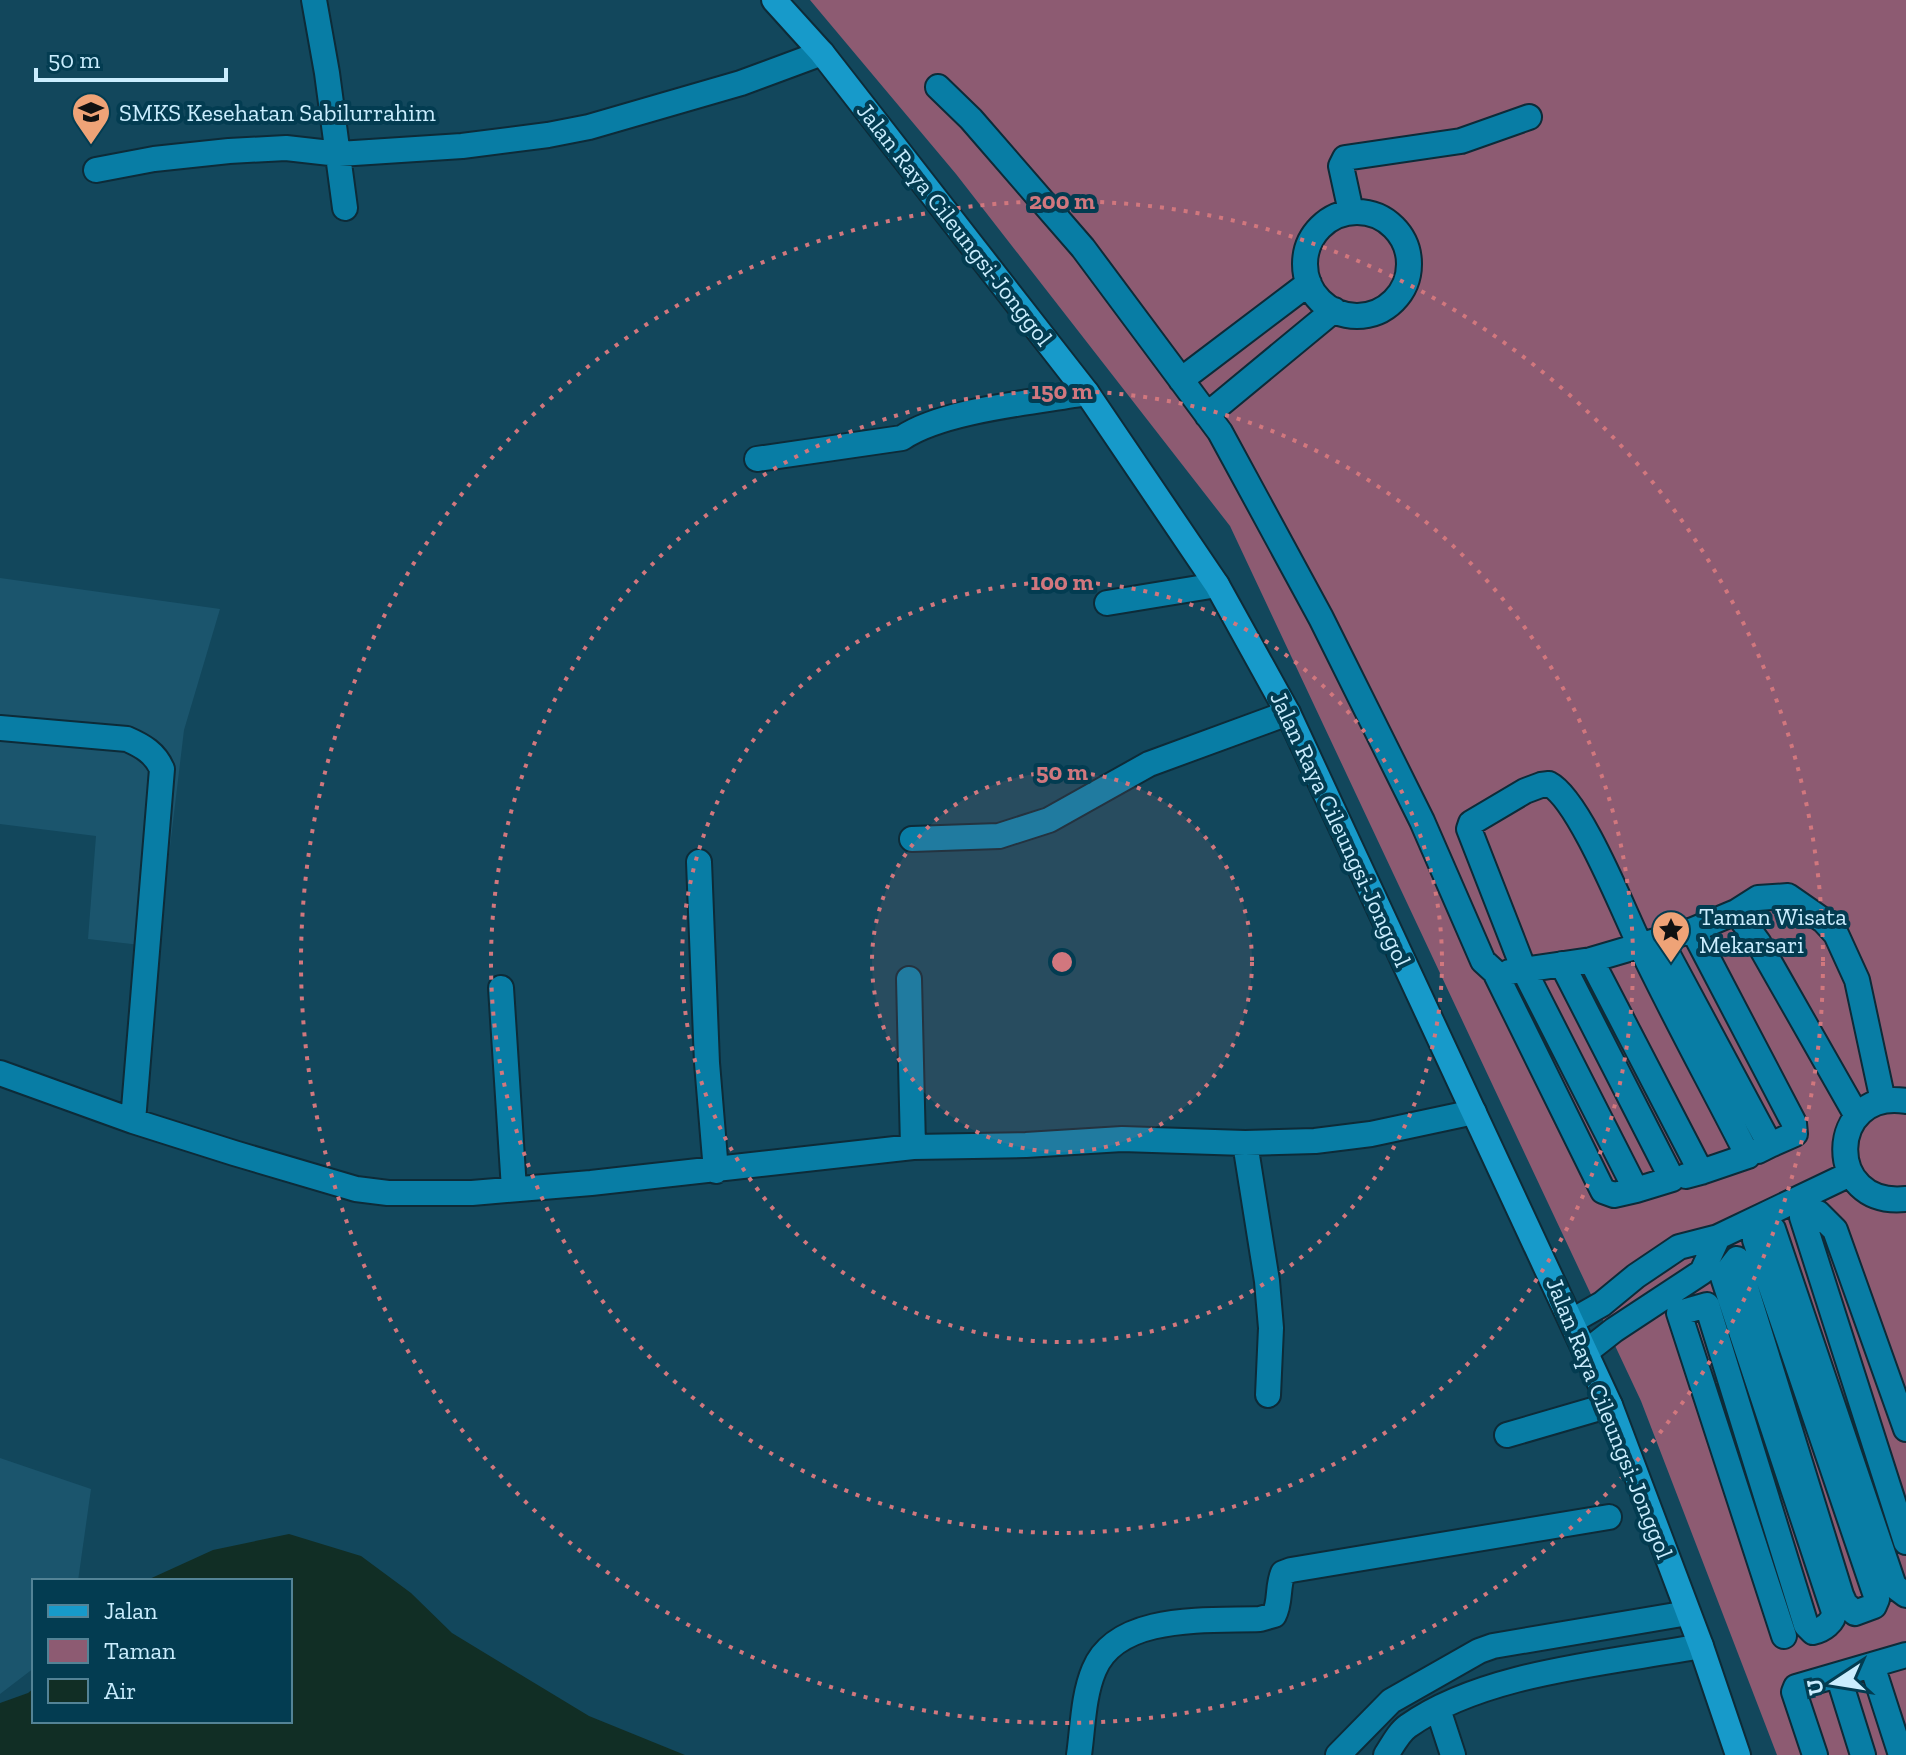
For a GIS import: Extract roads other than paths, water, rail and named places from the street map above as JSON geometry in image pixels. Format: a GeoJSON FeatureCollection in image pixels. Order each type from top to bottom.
{"type":"FeatureCollection","features":[{"type":"Feature","properties":{"kind":"main road","name":"Jalan Raya Cileungsi-Jonggol"},"geometry":{"type":"LineString","coordinates":[[774,0],[822,53],[1087,393],[1217,585],[1288,713],[1610,1405],[1701,1646],[1738,1755]]}},
{"type":"Feature","properties":{"kind":"street"},"geometry":{"type":"LineString","coordinates":[[314,0],[345,208]]}},
{"type":"Feature","properties":{"kind":"street"},"geometry":{"type":"LineString","coordinates":[[96,170],[154,159],[229,151],[286,148],[339,154],[462,146],[548,135],[589,127],[741,83],[822,53]]}},
{"type":"Feature","properties":{"kind":"street"},"geometry":{"type":"LineString","coordinates":[[938,87],[971,119],[1083,248],[1220,432],[1321,618],[1422,821],[1483,961],[1495,972],[1603,1191],[1614,1195],[1701,1172],[1795,1134],[1794,1123],[1693,930]]}},
{"type":"Feature","properties":{"kind":"street"},"geometry":{"type":"LineString","coordinates":[[1351,212],[1341,166],[1345,158],[1452,143],[1529,117]]}},
{"type":"Feature","properties":{"kind":"street"},"geometry":{"type":"LineString","coordinates":[[1351,212],[1375,215],[1397,230],[1408,255],[1408,273],[1397,297],[1376,313],[1358,316],[1334,310],[1318,298],[1309,283],[1305,260],[1312,239],[1327,222],[1351,212]]}},
{"type":"Feature","properties":{"kind":"street"},"geometry":{"type":"LineString","coordinates":[[1181,380],[1309,283]]}},
{"type":"Feature","properties":{"kind":"street"},"geometry":{"type":"LineString","coordinates":[[1207,415],[1334,310]]}},
{"type":"Feature","properties":{"kind":"street"},"geometry":{"type":"LineString","coordinates":[[757,459],[902,438],[939,420],[1087,393]]}},
{"type":"Feature","properties":{"kind":"street"},"geometry":{"type":"LineString","coordinates":[[1107,603],[1217,585]]}},
{"type":"Feature","properties":{"kind":"street"},"geometry":{"type":"LineString","coordinates":[[912,839],[999,836],[1049,820],[1149,764],[1288,713]]}},
{"type":"Feature","properties":{"kind":"street"},"geometry":{"type":"LineString","coordinates":[[0,728],[127,739],[144,746],[162,769],[133,1121]]}},
{"type":"Feature","properties":{"kind":"street"},"geometry":{"type":"LineString","coordinates":[[1636,1190],[1524,970],[1469,829],[1471,823],[1541,785],[1549,784],[1562,793],[1649,942],[1759,1150]]}},
{"type":"Feature","properties":{"kind":"street"},"geometry":{"type":"LineString","coordinates":[[699,862],[707,1063],[716,1171]]}},
{"type":"Feature","properties":{"kind":"street"},"geometry":{"type":"LineString","coordinates":[[1495,972],[1591,960],[1693,930],[1736,912],[1758,898],[1788,896],[1824,921],[1836,934],[1857,980],[1895,1101],[1874,1104],[1857,1116],[1848,1131],[1844,1148],[1850,1174],[1870,1194],[1905,1202]]}},
{"type":"Feature","properties":{"kind":"street"},"geometry":{"type":"LineString","coordinates":[[1736,912],[1758,942],[1857,1116]]}},
{"type":"Feature","properties":{"kind":"street"},"geometry":{"type":"LineString","coordinates":[[1591,960],[1701,1172]]}},
{"type":"Feature","properties":{"kind":"street"},"geometry":{"type":"LineString","coordinates":[[1562,964],[1672,1179]]}},
{"type":"Feature","properties":{"kind":"street"},"geometry":{"type":"LineString","coordinates":[[909,979],[913,1147]]}},
{"type":"Feature","properties":{"kind":"street"},"geometry":{"type":"LineString","coordinates":[[501,988],[514,1189]]}},
{"type":"Feature","properties":{"kind":"street"},"geometry":{"type":"LineString","coordinates":[[0,1073],[133,1121],[356,1189],[419,1194],[716,1171],[913,1147],[1122,1139],[1245,1143],[1315,1141],[1371,1134],[1474,1112]]}},
{"type":"Feature","properties":{"kind":"street"},"geometry":{"type":"LineString","coordinates":[[1245,1143],[1267,1281],[1271,1328],[1268,1395]]}},
{"type":"Feature","properties":{"kind":"street"},"geometry":{"type":"LineString","coordinates":[[1572,1321],[1602,1304],[1679,1247],[1718,1237],[1850,1174]]}},
{"type":"Feature","properties":{"kind":"street"},"geometry":{"type":"LineString","coordinates":[[1784,1636],[1679,1313],[1707,1305],[1730,1268],[1764,1235],[1818,1213],[1835,1230],[1906,1429]]}},
{"type":"Feature","properties":{"kind":"street"},"geometry":{"type":"LineString","coordinates":[[1802,1217],[1906,1542]]}},
{"type":"Feature","properties":{"kind":"street"},"geometry":{"type":"LineString","coordinates":[[1730,1268],[1841,1595],[1852,1611],[1859,1612],[1874,1606],[1877,1599],[1764,1235]]}},
{"type":"Feature","properties":{"kind":"street"},"geometry":{"type":"LineString","coordinates":[[1764,1235],[1894,1586],[1906,1595]]}},
{"type":"Feature","properties":{"kind":"street"},"geometry":{"type":"LineString","coordinates":[[1586,1352],[1702,1272],[1718,1237]]}},
{"type":"Feature","properties":{"kind":"street"},"geometry":{"type":"LineString","coordinates":[[1707,1305],[1806,1625],[1813,1632],[1818,1631],[1832,1621],[1834,1612],[1730,1268]]}},
{"type":"Feature","properties":{"kind":"street"},"geometry":{"type":"LineString","coordinates":[[1507,1435],[1610,1405]]}},
{"type":"Feature","properties":{"kind":"street"},"geometry":{"type":"LineString","coordinates":[[1079,1755],[1087,1697],[1095,1668],[1113,1643],[1133,1633],[1154,1625],[1260,1619],[1274,1615],[1283,1573],[1291,1570],[1609,1517]]}},
{"type":"Feature","properties":{"kind":"street"},"geometry":{"type":"LineString","coordinates":[[1338,1755],[1391,1701],[1479,1651],[1493,1646],[1688,1613]]}},
{"type":"Feature","properties":{"kind":"street"},"geometry":{"type":"LineString","coordinates":[[1386,1755],[1405,1727],[1438,1709],[1506,1681],[1701,1646]]}},
{"type":"Feature","properties":{"kind":"street"},"geometry":{"type":"LineString","coordinates":[[1815,1755],[1794,1692],[1796,1687],[1906,1655]]}},
{"type":"Feature","properties":{"kind":"street"},"geometry":{"type":"LineString","coordinates":[[1872,1665],[1901,1755]]}},
{"type":"Feature","properties":{"kind":"street"},"geometry":{"type":"LineString","coordinates":[[1838,1675],[1863,1755]]}},
{"type":"Feature","properties":{"kind":"street"},"geometry":{"type":"LineString","coordinates":[[1808,1684],[1832,1755]]}},
{"type":"Feature","properties":{"kind":"street"},"geometry":{"type":"LineString","coordinates":[[1438,1709],[1453,1755]]}},
{"type":"Feature","properties":{"kind":"water"},"geometry":{"type":"Polygon","coordinates":[[[289,1534],[361,1556],[411,1593],[452,1633],[589,1716],[685,1755],[0,1755],[0,1703],[32,1690],[32,1723],[292,1723],[292,1579],[149,1579],[213,1550],[289,1534]]]}},
{"type":"Feature","properties":{"kind":"place","name":"SMKS Kesehatan Sabilurrahim"},"geometry":{"type":"Point","coordinates":[91,146]}},
{"type":"Feature","properties":{"kind":"place","name":"Taman Wisata Mekarsari"},"geometry":{"type":"Point","coordinates":[1671,964]}}]}
